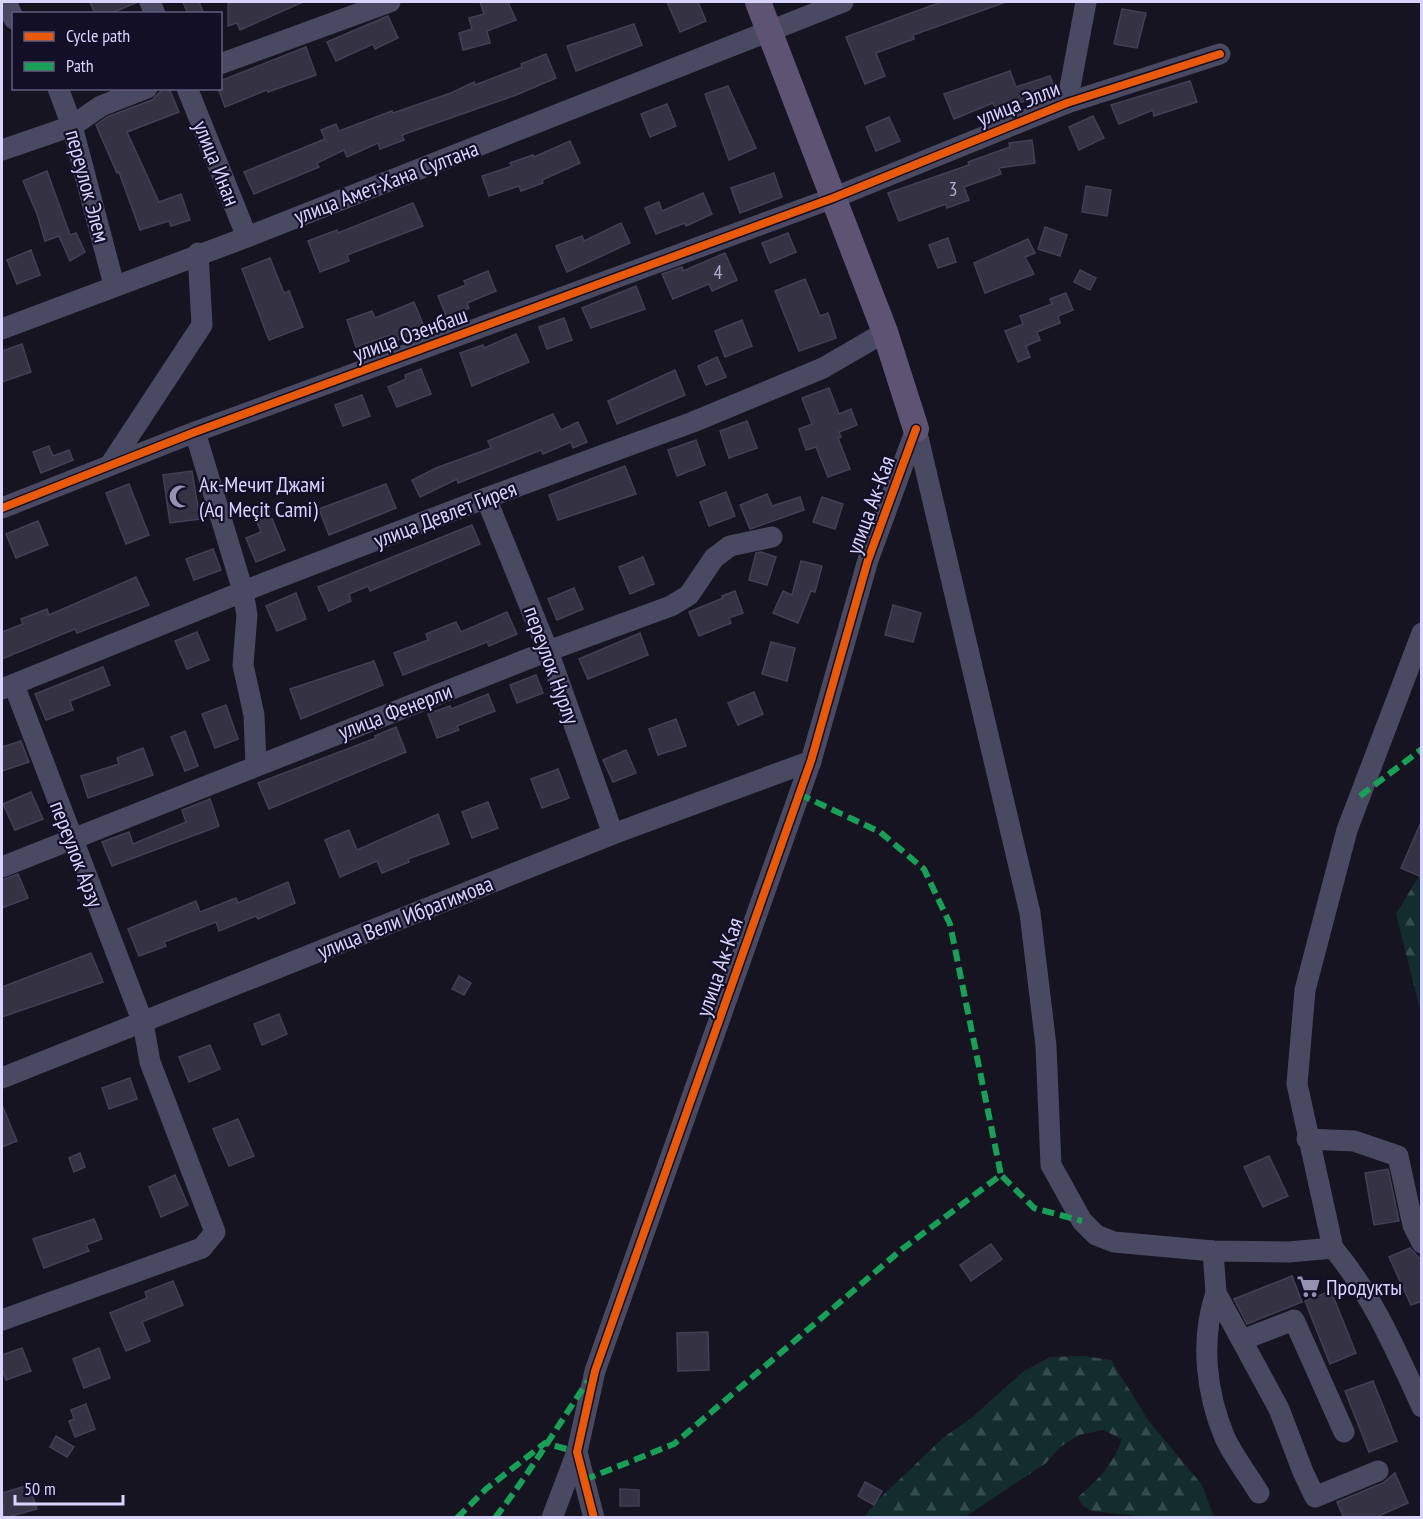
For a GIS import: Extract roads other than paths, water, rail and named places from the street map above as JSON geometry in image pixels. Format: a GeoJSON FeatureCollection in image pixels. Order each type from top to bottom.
{"type":"FeatureCollection","features":[{"type":"Feature","properties":{"kind":"main road"},"geometry":{"type":"LineString","coordinates":[[758,2],[885,332],[916,429]]}},
{"type":"Feature","properties":{"kind":"street"},"geometry":{"type":"LineString","coordinates":[[222,63],[390,2]]}},
{"type":"Feature","properties":{"kind":"street","name":"улица Амет-Хана Султана"},"geometry":{"type":"LineString","coordinates":[[2,328],[198,253],[247,237],[843,2]]}},
{"type":"Feature","properties":{"kind":"street"},"geometry":{"type":"LineString","coordinates":[[1067,103],[1086,2]]}},
{"type":"Feature","properties":{"kind":"street","name":"улица Элли"},"geometry":{"type":"LineString","coordinates":[[833,198],[1067,103],[1221,54]]}},
{"type":"Feature","properties":{"kind":"street","name":"переулок Элем"},"geometry":{"type":"LineString","coordinates":[[59,90],[72,126],[114,285]]}},
{"type":"Feature","properties":{"kind":"street"},"geometry":{"type":"LineString","coordinates":[[2,150],[72,126],[101,106],[142,90]]}},
{"type":"Feature","properties":{"kind":"street","name":"улица Инан"},"geometry":{"type":"LineString","coordinates":[[188,90],[247,237]]}},
{"type":"Feature","properties":{"kind":"street","name":"улица Озенбаш"},"geometry":{"type":"LineString","coordinates":[[2,508],[195,432],[833,198]]}},
{"type":"Feature","properties":{"kind":"street"},"geometry":{"type":"LineString","coordinates":[[110,465],[202,325],[198,253]]}},
{"type":"Feature","properties":{"kind":"street","name":"улица Девлет Гирея"},"geometry":{"type":"LineString","coordinates":[[8,687],[243,591],[704,418],[823,368],[885,332]]}},
{"type":"Feature","properties":{"kind":"street"},"geometry":{"type":"LineString","coordinates":[[916,429],[1030,913],[1046,1046],[1051,1165],[1082,1221],[1096,1235],[1114,1242],[1213,1251],[1289,1252],[1333,1248]]}},
{"type":"Feature","properties":{"kind":"street","name":"улица Ак-Кая"},"geometry":{"type":"LineString","coordinates":[[594,1518],[577,1452],[595,1371],[811,761],[868,560],[916,429]]}},
{"type":"Feature","properties":{"kind":"street"},"geometry":{"type":"LineString","coordinates":[[195,432],[243,591],[247,615],[243,665],[254,715],[256,765]]}},
{"type":"Feature","properties":{"kind":"street","name":"переулок Нурлу"},"geometry":{"type":"LineString","coordinates":[[486,498],[548,651],[613,834]]}},
{"type":"Feature","properties":{"kind":"street","name":"улица Фенерли"},"geometry":{"type":"LineString","coordinates":[[2,867],[548,651],[671,606],[689,595],[714,558],[730,546],[772,537]]}},
{"type":"Feature","properties":{"kind":"street"},"geometry":{"type":"LineString","coordinates":[[1422,633],[1347,830],[1305,990],[1297,1084],[1307,1139],[1326,1209],[1333,1248],[1347,1265],[1372,1307],[1422,1407]]}},
{"type":"Feature","properties":{"kind":"street","name":"переулок Арзу"},"geometry":{"type":"LineString","coordinates":[[2,1320],[202,1248],[215,1232],[150,1062],[143,1023],[72,841],[8,687]]}},
{"type":"Feature","properties":{"kind":"street","name":"улица Вели Ибрагимова"},"geometry":{"type":"LineString","coordinates":[[2,1078],[613,834],[811,761]]}},
{"type":"Feature","properties":{"kind":"street"},"geometry":{"type":"LineString","coordinates":[[1307,1139],[1354,1141],[1398,1156],[1413,1225],[1422,1243]]}},
{"type":"Feature","properties":{"kind":"street"},"geometry":{"type":"LineString","coordinates":[[1213,1251],[1216,1293],[1209,1314],[1207,1380],[1225,1438],[1259,1493]]}},
{"type":"Feature","properties":{"kind":"street"},"geometry":{"type":"LineString","coordinates":[[1216,1293],[1279,1409],[1303,1472],[1316,1497],[1378,1471]]}},
{"type":"Feature","properties":{"kind":"street"},"geometry":{"type":"LineString","coordinates":[[1242,1340],[1294,1320],[1344,1432]]}},
{"type":"Feature","properties":{"kind":"street"},"geometry":{"type":"LineString","coordinates":[[552,1518],[577,1452]]}},
{"type":"Feature","properties":{"kind":"place","name":"Ак-Мечит Джамі (Aq Meçit Cami)"},"geometry":{"type":"Point","coordinates":[181,497]}},
{"type":"Feature","properties":{"kind":"place","name":"Продукты"},"geometry":{"type":"Point","coordinates":[1308,1287]}}]}
